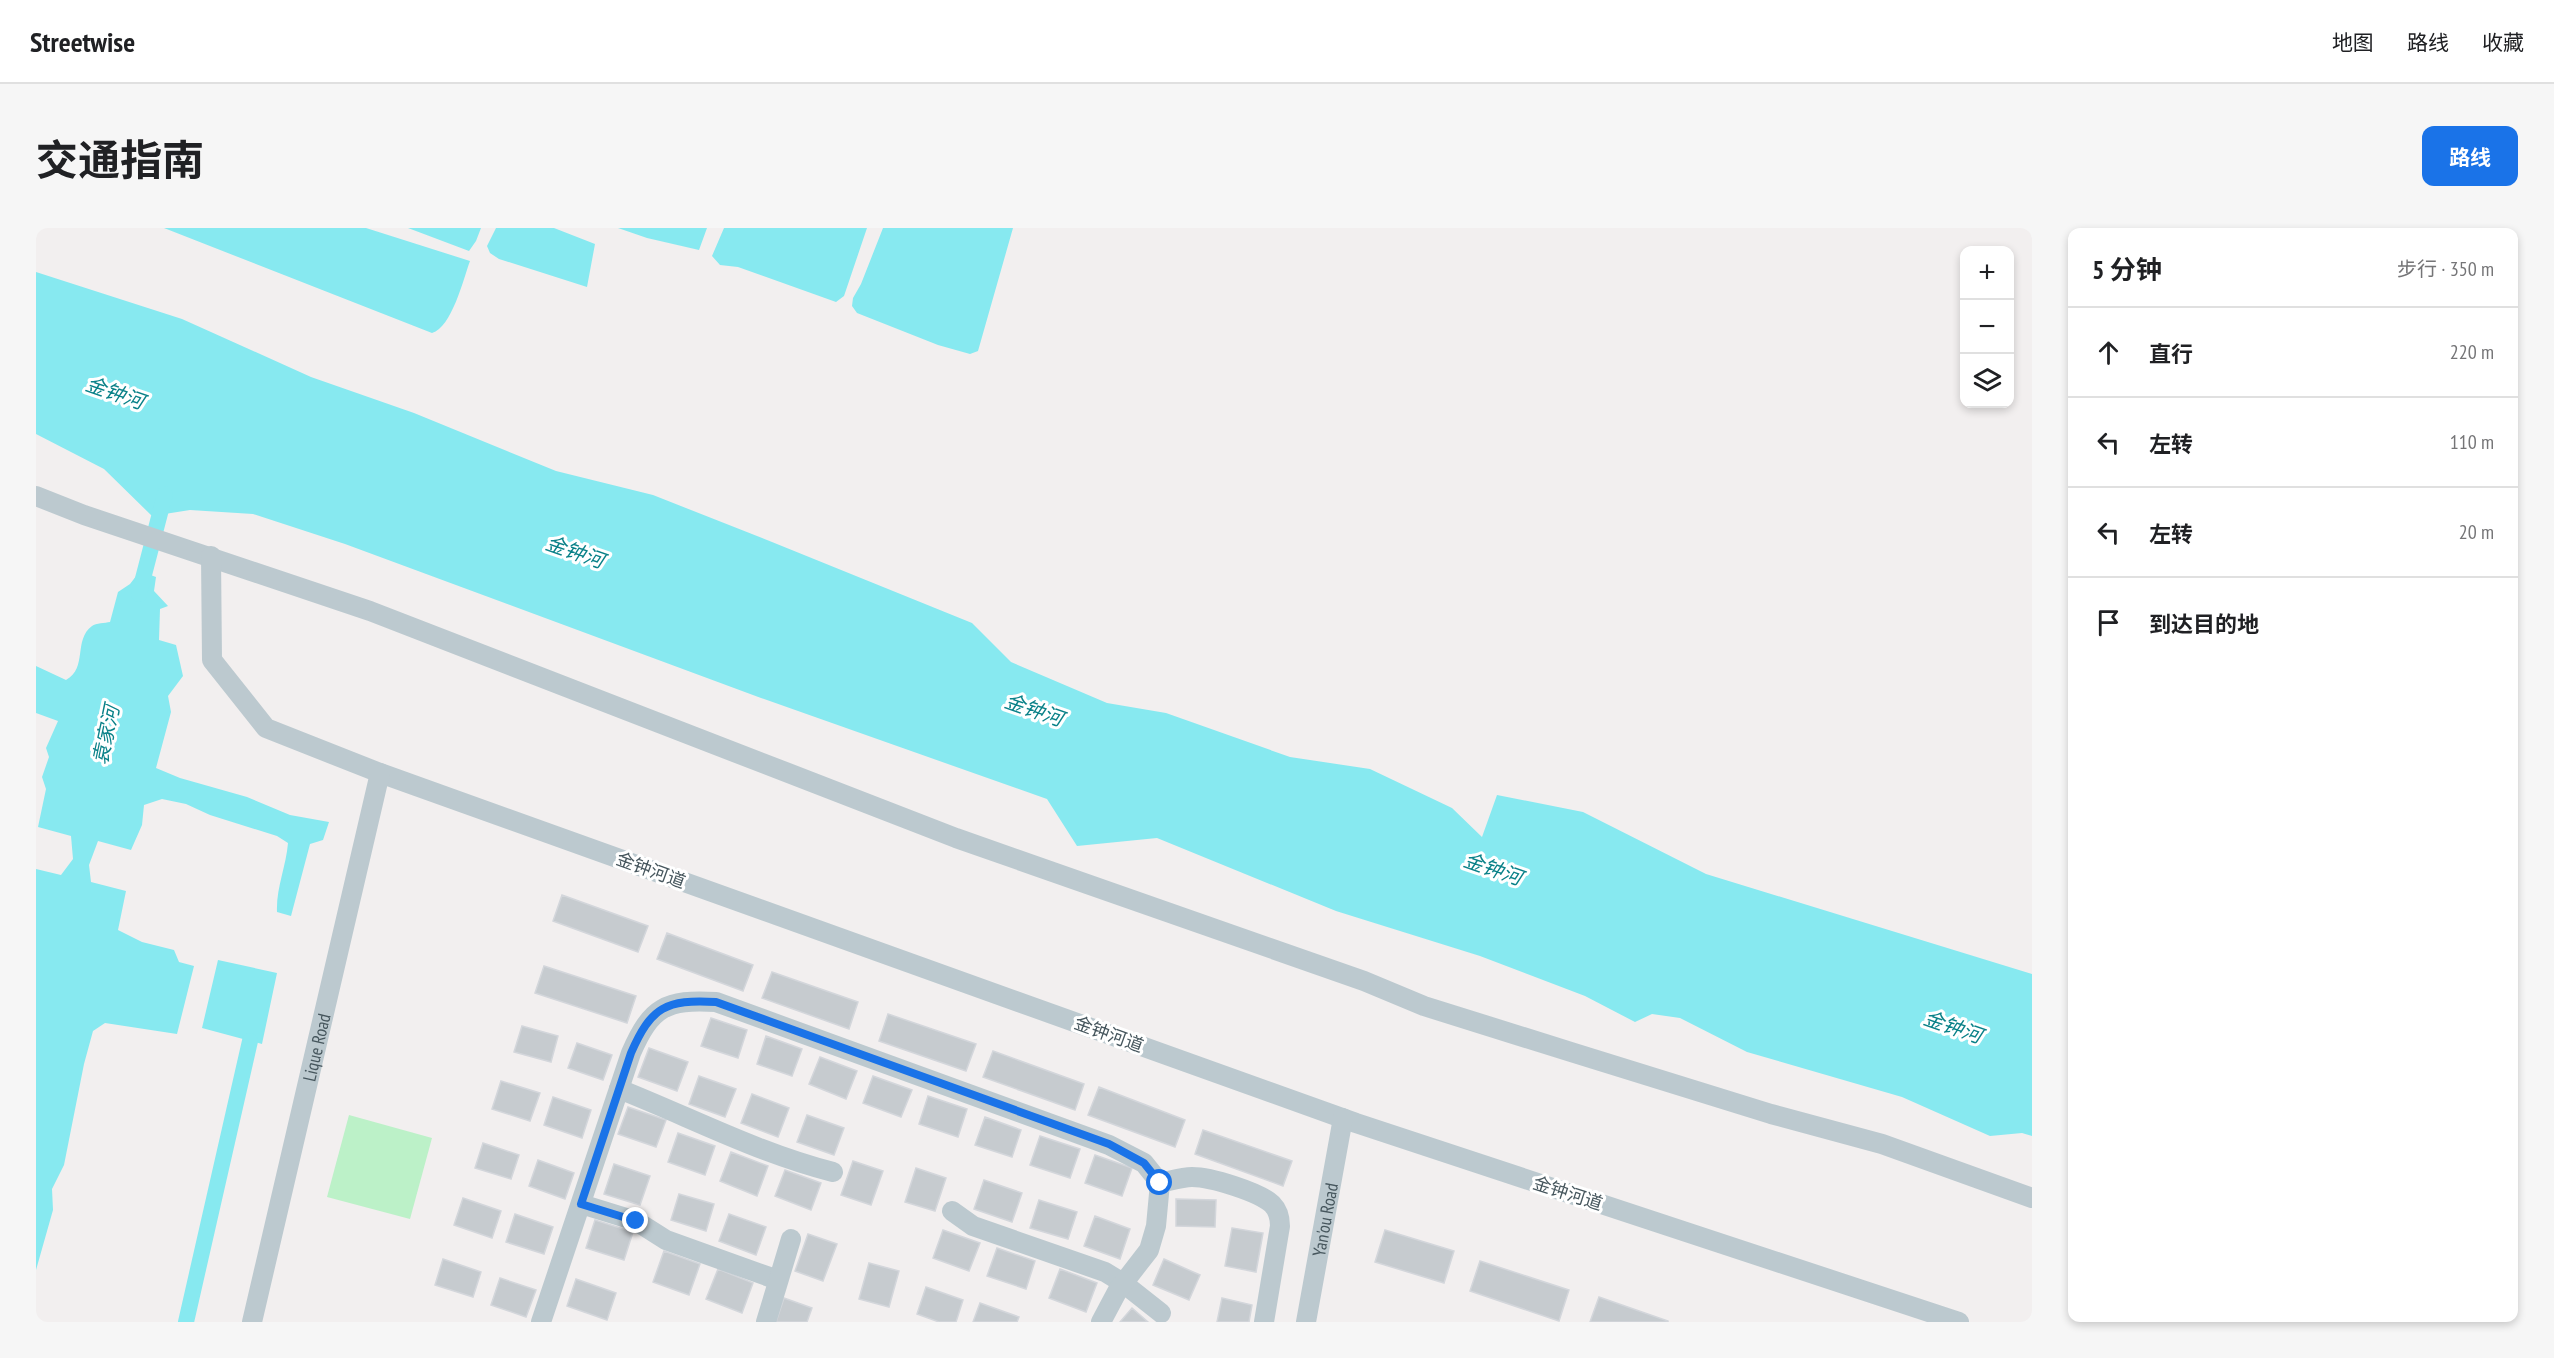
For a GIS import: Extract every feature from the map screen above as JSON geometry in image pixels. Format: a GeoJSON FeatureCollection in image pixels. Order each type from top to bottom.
{"type":"FeatureCollection","features":[{"type":"Feature","properties":{"kind":"street"},"geometry":{"type":"LineString","coordinates":[[36,496],[121,527],[370,610],[956,838],[1364,981],[1424,1006],[1771,1114],[1882,1144],[2032,1198]]}},
{"type":"Feature","properties":{"kind":"street","name":"金钟河道"},"geometry":{"type":"LineString","coordinates":[[211,556],[213,660],[266,728],[380,773],[1350,1120],[1959,1322]]}},
{"type":"Feature","properties":{"kind":"street","name":"Lique Road"},"geometry":{"type":"LineString","coordinates":[[252,1322],[380,773]]}},
{"type":"Feature","properties":{"kind":"street"},"geometry":{"type":"LineString","coordinates":[[541,1322],[641,1030],[653,1014],[670,1004],[690,1001],[716,1002],[1109,1144],[1144,1163],[1160,1183],[1156,1226],[1149,1250],[1123,1283],[1101,1322]]}},
{"type":"Feature","properties":{"kind":"street"},"geometry":{"type":"LineString","coordinates":[[619,1089],[673,1110],[710,1129],[810,1166],[833,1172]]}},
{"type":"Feature","properties":{"kind":"street","name":"Yan'ou Road"},"geometry":{"type":"LineString","coordinates":[[1306,1322],[1350,1120]]}},
{"type":"Feature","properties":{"kind":"street","name":"Yan'ou Road"},"geometry":{"type":"LineString","coordinates":[[1319,1322],[1350,1120]]}},
{"type":"Feature","properties":{"kind":"street"},"geometry":{"type":"LineString","coordinates":[[1160,1183],[1192,1177],[1211,1179],[1261,1197],[1273,1205],[1281,1226],[1264,1322]]}},
{"type":"Feature","properties":{"kind":"street"},"geometry":{"type":"LineString","coordinates":[[581,1204],[636,1221],[666,1240],[778,1280]]}},
{"type":"Feature","properties":{"kind":"street"},"geometry":{"type":"LineString","coordinates":[[952,1211],[973,1226],[1105,1272],[1161,1313]]}},
{"type":"Feature","properties":{"kind":"street"},"geometry":{"type":"LineString","coordinates":[[766,1322],[791,1239]]}},
{"type":"Feature","properties":{"kind":"green space"},"geometry":{"type":"Polygon","coordinates":[[[349,1115],[432,1138],[410,1219],[327,1197],[349,1115]]]}},
{"type":"Feature","properties":{"kind":"water"},"geometry":{"type":"Polygon","coordinates":[[[164,228],[366,228],[470,261],[451,313],[439,329],[432,333],[164,228]]]}},
{"type":"Feature","properties":{"kind":"water"},"geometry":{"type":"Polygon","coordinates":[[[408,228],[481,228],[469,251],[408,228]]]}},
{"type":"Feature","properties":{"kind":"water"},"geometry":{"type":"Polygon","coordinates":[[[496,228],[554,228],[595,244],[587,287],[499,259],[490,253],[487,246],[496,228]]]}},
{"type":"Feature","properties":{"kind":"water"},"geometry":{"type":"Polygon","coordinates":[[[618,228],[707,228],[699,250],[647,238],[618,228]]]}},
{"type":"Feature","properties":{"kind":"water"},"geometry":{"type":"Polygon","coordinates":[[[724,228],[867,228],[844,296],[836,302],[738,267],[720,265],[712,256],[724,228]]]}},
{"type":"Feature","properties":{"kind":"water"},"geometry":{"type":"Polygon","coordinates":[[[883,228],[1013,228],[978,351],[970,354],[938,345],[857,313],[852,306],[853,298],[861,284],[883,228]]]}},
{"type":"Feature","properties":{"kind":"water","name":"金钟河"},"geometry":{"type":"Polygon","coordinates":[[[36,272],[182,319],[311,377],[414,413],[556,471],[653,495],[772,542],[972,623],[1011,662],[1107,703],[1166,713],[1290,757],[1370,769],[1452,808],[1482,837],[1497,795],[1583,812],[1706,874],[2032,974],[2032,1136],[2022,1133],[1990,1136],[1902,1097],[1747,1052],[1680,1018],[1652,1014],[1635,1022],[1585,996],[1480,956],[1336,911],[1157,838],[1077,846],[1047,799],[761,698],[345,544],[253,514],[190,510],[152,516],[104,469],[36,434],[36,272]]]}},
{"type":"Feature","properties":{"kind":"water"},"geometry":{"type":"Polygon","coordinates":[[[140,571],[156,577],[154,591],[168,606],[160,609],[159,640],[176,645],[183,676],[168,696],[171,712],[156,768],[180,778],[247,797],[290,815],[329,822],[323,840],[310,844],[291,916],[277,912],[278,894],[288,843],[277,836],[210,815],[186,804],[162,799],[144,805],[142,825],[131,850],[98,841],[89,865],[91,882],[126,891],[118,930],[142,942],[174,950],[179,962],[194,966],[177,1034],[105,1023],[93,1031],[84,1064],[64,1165],[52,1189],[53,1210],[36,1270],[36,869],[61,875],[73,859],[71,836],[38,827],[46,789],[42,777],[49,757],[46,748],[58,721],[36,713],[36,666],[66,680],[73,675],[77,668],[86,632],[94,625],[110,622],[118,592],[130,584],[140,571]]]}},
{"type":"Feature","properties":{"kind":"water"},"geometry":{"type":"Polygon","coordinates":[[[218,960],[277,973],[262,1044],[202,1028],[218,960]]]}},
{"type":"Feature","properties":{"kind":"building"},"geometry":{"type":"Polygon","coordinates":[[[562,895],[648,926],[638,952],[553,921],[562,895]]]}},
{"type":"Feature","properties":{"kind":"building"},"geometry":{"type":"Polygon","coordinates":[[[667,933],[753,965],[743,991],[657,959],[667,933]]]}},
{"type":"Feature","properties":{"kind":"building"},"geometry":{"type":"Polygon","coordinates":[[[544,966],[636,996],[627,1023],[535,993],[544,966]]]}},
{"type":"Feature","properties":{"kind":"building"},"geometry":{"type":"Polygon","coordinates":[[[772,972],[858,1002],[849,1029],[762,998],[772,972]]]}},
{"type":"Feature","properties":{"kind":"building"},"geometry":{"type":"Polygon","coordinates":[[[888,1014],[976,1044],[966,1071],[879,1041],[888,1014]]]}},
{"type":"Feature","properties":{"kind":"building"},"geometry":{"type":"Polygon","coordinates":[[[711,1018],[747,1030],[738,1058],[701,1046],[711,1018]]]}},
{"type":"Feature","properties":{"kind":"building"},"geometry":{"type":"Polygon","coordinates":[[[522,1026],[558,1036],[551,1062],[514,1052],[522,1026]]]}},
{"type":"Feature","properties":{"kind":"building"},"geometry":{"type":"Polygon","coordinates":[[[766,1036],[802,1049],[792,1076],[757,1064],[766,1036]]]}},
{"type":"Feature","properties":{"kind":"building"},"geometry":{"type":"Polygon","coordinates":[[[577,1043],[612,1055],[603,1080],[568,1068],[577,1043]]]}},
{"type":"Feature","properties":{"kind":"building"},"geometry":{"type":"Polygon","coordinates":[[[649,1048],[688,1062],[677,1091],[638,1077],[649,1048]]]}},
{"type":"Feature","properties":{"kind":"building"},"geometry":{"type":"Polygon","coordinates":[[[993,1051],[1084,1084],[1075,1110],[983,1077],[993,1051]]]}},
{"type":"Feature","properties":{"kind":"building"},"geometry":{"type":"Polygon","coordinates":[[[820,1057],[857,1071],[846,1099],[809,1084],[820,1057]]]}},
{"type":"Feature","properties":{"kind":"building"},"geometry":{"type":"Polygon","coordinates":[[[699,1076],[736,1089],[725,1117],[689,1104],[699,1076]]]}},
{"type":"Feature","properties":{"kind":"building"},"geometry":{"type":"Polygon","coordinates":[[[873,1076],[912,1090],[901,1117],[863,1103],[873,1076]]]}},
{"type":"Feature","properties":{"kind":"building"},"geometry":{"type":"Polygon","coordinates":[[[501,1081],[540,1093],[530,1121],[492,1109],[501,1081]]]}},
{"type":"Feature","properties":{"kind":"building"},"geometry":{"type":"Polygon","coordinates":[[[1099,1087],[1185,1120],[1175,1147],[1088,1115],[1099,1087]]]}},
{"type":"Feature","properties":{"kind":"building"},"geometry":{"type":"Polygon","coordinates":[[[752,1094],[789,1108],[778,1137],[741,1123],[752,1094]]]}},
{"type":"Feature","properties":{"kind":"building"},"geometry":{"type":"Polygon","coordinates":[[[928,1096],[967,1109],[958,1137],[919,1124],[928,1096]]]}},
{"type":"Feature","properties":{"kind":"building"},"geometry":{"type":"Polygon","coordinates":[[[553,1097],[591,1110],[582,1138],[544,1125],[553,1097]]]}},
{"type":"Feature","properties":{"kind":"building"},"geometry":{"type":"Polygon","coordinates":[[[628,1107],[666,1120],[656,1147],[618,1134],[628,1107]]]}},
{"type":"Feature","properties":{"kind":"building"},"geometry":{"type":"Polygon","coordinates":[[[807,1115],[844,1128],[834,1155],[797,1142],[807,1115]]]}},
{"type":"Feature","properties":{"kind":"building"},"geometry":{"type":"Polygon","coordinates":[[[985,1117],[1021,1130],[1012,1157],[975,1145],[985,1117]]]}},
{"type":"Feature","properties":{"kind":"building"},"geometry":{"type":"Polygon","coordinates":[[[1203,1130],[1292,1161],[1283,1186],[1195,1154],[1203,1130]]]}},
{"type":"Feature","properties":{"kind":"building"},"geometry":{"type":"Polygon","coordinates":[[[678,1133],[715,1146],[705,1175],[668,1162],[678,1133]]]}},
{"type":"Feature","properties":{"kind":"building"},"geometry":{"type":"Polygon","coordinates":[[[1040,1136],[1080,1149],[1070,1178],[1030,1165],[1040,1136]]]}},
{"type":"Feature","properties":{"kind":"building"},"geometry":{"type":"Polygon","coordinates":[[[483,1143],[519,1155],[511,1179],[475,1168],[483,1143]]]}},
{"type":"Feature","properties":{"kind":"building"},"geometry":{"type":"Polygon","coordinates":[[[731,1152],[768,1166],[757,1196],[720,1181],[731,1152]]]}},
{"type":"Feature","properties":{"kind":"building"},"geometry":{"type":"Polygon","coordinates":[[[1095,1155],[1132,1168],[1122,1196],[1085,1183],[1095,1155]]]}},
{"type":"Feature","properties":{"kind":"building"},"geometry":{"type":"Polygon","coordinates":[[[538,1160],[574,1173],[565,1199],[529,1186],[538,1160]]]}},
{"type":"Feature","properties":{"kind":"building"},"geometry":{"type":"Polygon","coordinates":[[[853,1161],[883,1171],[871,1205],[841,1195],[853,1161]]]}},
{"type":"Feature","properties":{"kind":"building"},"geometry":{"type":"Polygon","coordinates":[[[614,1164],[650,1176],[640,1205],[604,1194],[614,1164]]]}},
{"type":"Feature","properties":{"kind":"building"},"geometry":{"type":"Polygon","coordinates":[[[916,1168],[946,1178],[935,1211],[905,1202],[916,1168]]]}},
{"type":"Feature","properties":{"kind":"building"},"geometry":{"type":"Polygon","coordinates":[[[785,1170],[821,1183],[811,1210],[775,1196],[785,1170]]]}},
{"type":"Feature","properties":{"kind":"building"},"geometry":{"type":"Polygon","coordinates":[[[984,1180],[1022,1193],[1012,1222],[974,1209],[984,1180]]]}},
{"type":"Feature","properties":{"kind":"building"},"geometry":{"type":"Polygon","coordinates":[[[679,1194],[714,1204],[706,1231],[671,1220],[679,1194]]]}},
{"type":"Feature","properties":{"kind":"building"},"geometry":{"type":"Polygon","coordinates":[[[463,1198],[501,1211],[492,1238],[454,1225],[463,1198]]]}},
{"type":"Feature","properties":{"kind":"building"},"geometry":{"type":"Polygon","coordinates":[[[1176,1199],[1216,1200],[1215,1227],[1176,1226],[1176,1199]]]}},
{"type":"Feature","properties":{"kind":"building"},"geometry":{"type":"Polygon","coordinates":[[[1039,1200],[1077,1212],[1068,1239],[1030,1228],[1039,1200]]]}},
{"type":"Feature","properties":{"kind":"building"},"geometry":{"type":"Polygon","coordinates":[[[515,1214],[553,1227],[544,1254],[506,1242],[515,1214]]]}},
{"type":"Feature","properties":{"kind":"building"},"geometry":{"type":"Polygon","coordinates":[[[729,1214],[766,1227],[756,1255],[719,1241],[729,1214]]]}},
{"type":"Feature","properties":{"kind":"building"},"geometry":{"type":"Polygon","coordinates":[[[1095,1216],[1130,1229],[1120,1259],[1084,1246],[1095,1216]]]}},
{"type":"Feature","properties":{"kind":"building"},"geometry":{"type":"Polygon","coordinates":[[[595,1220],[633,1232],[624,1260],[586,1248],[595,1220]]]}},
{"type":"Feature","properties":{"kind":"building"},"geometry":{"type":"Polygon","coordinates":[[[1232,1228],[1263,1233],[1256,1272],[1225,1266],[1232,1228]]]}},
{"type":"Feature","properties":{"kind":"building"},"geometry":{"type":"Polygon","coordinates":[[[943,1230],[980,1243],[969,1271],[933,1258],[943,1230]]]}},
{"type":"Feature","properties":{"kind":"building"},"geometry":{"type":"Polygon","coordinates":[[[1385,1230],[1454,1251],[1444,1283],[1375,1262],[1385,1230]]]}},
{"type":"Feature","properties":{"kind":"building"},"geometry":{"type":"Polygon","coordinates":[[[808,1234],[837,1244],[823,1281],[795,1271],[808,1234]]]}},
{"type":"Feature","properties":{"kind":"building"},"geometry":{"type":"Polygon","coordinates":[[[997,1248],[1035,1261],[1026,1289],[987,1276],[997,1248]]]}},
{"type":"Feature","properties":{"kind":"building"},"geometry":{"type":"Polygon","coordinates":[[[664,1251],[700,1264],[689,1295],[653,1282],[664,1251]]]}},
{"type":"Feature","properties":{"kind":"building"},"geometry":{"type":"Polygon","coordinates":[[[443,1259],[481,1272],[473,1297],[435,1285],[443,1259]]]}},
{"type":"Feature","properties":{"kind":"building"},"geometry":{"type":"Polygon","coordinates":[[[1164,1259],[1200,1275],[1189,1300],[1153,1285],[1164,1259]]]}},
{"type":"Feature","properties":{"kind":"building"},"geometry":{"type":"Polygon","coordinates":[[[1480,1261],[1569,1290],[1559,1321],[1470,1291],[1480,1261]]]}},
{"type":"Feature","properties":{"kind":"building"},"geometry":{"type":"Polygon","coordinates":[[[869,1263],[899,1271],[889,1307],[859,1299],[869,1263]]]}},
{"type":"Feature","properties":{"kind":"building"},"geometry":{"type":"Polygon","coordinates":[[[718,1269],[753,1283],[742,1313],[706,1299],[718,1269]]]}},
{"type":"Feature","properties":{"kind":"building"},"geometry":{"type":"Polygon","coordinates":[[[1060,1269],[1097,1283],[1086,1312],[1049,1298],[1060,1269]]]}},
{"type":"Feature","properties":{"kind":"building"},"geometry":{"type":"Polygon","coordinates":[[[500,1278],[536,1290],[526,1317],[491,1305],[500,1278]]]}},
{"type":"Feature","properties":{"kind":"building"},"geometry":{"type":"Polygon","coordinates":[[[576,1279],[616,1293],[607,1320],[567,1306],[576,1279]]]}},
{"type":"Feature","properties":{"kind":"building"},"geometry":{"type":"Polygon","coordinates":[[[926,1287],[963,1300],[956,1322],[939,1322],[917,1314],[926,1287]]]}},
{"type":"Feature","properties":{"kind":"building"},"geometry":{"type":"Polygon","coordinates":[[[1599,1297],[1668,1321],[1668,1322],[1590,1322],[1599,1297]]]}},
{"type":"Feature","properties":{"kind":"building"},"geometry":{"type":"Polygon","coordinates":[[[784,1298],[812,1308],[807,1322],[776,1322],[784,1298]]]}},
{"type":"Feature","properties":{"kind":"building"},"geometry":{"type":"Polygon","coordinates":[[[1222,1298],[1252,1305],[1249,1322],[1217,1322],[1222,1298]]]}},
{"type":"Feature","properties":{"kind":"building"},"geometry":{"type":"Polygon","coordinates":[[[980,1303],[1019,1317],[1017,1322],[973,1322],[980,1303]]]}},
{"type":"Feature","properties":{"kind":"building"},"geometry":{"type":"Polygon","coordinates":[[[1132,1308],[1148,1322],[1120,1322],[1132,1308]]]}},
{"type":"Feature","properties":{"kind":"waterway","name":"袁家河"},"geometry":{"type":"LineString","coordinates":[[139,594],[165,494]]}},
{"type":"Feature","properties":{"kind":"waterway"},"geometry":{"type":"LineString","coordinates":[[186,1322],[250,1041]]}},
{"type":"Feature","properties":{"kind":"route"},"geometry":{"type":"LineString","coordinates":[[636,1221],[581,1204],[631,1053],[641,1030],[653,1014],[670,1004],[690,1001],[716,1002],[1109,1144],[1144,1163],[1160,1183]]}}]}
